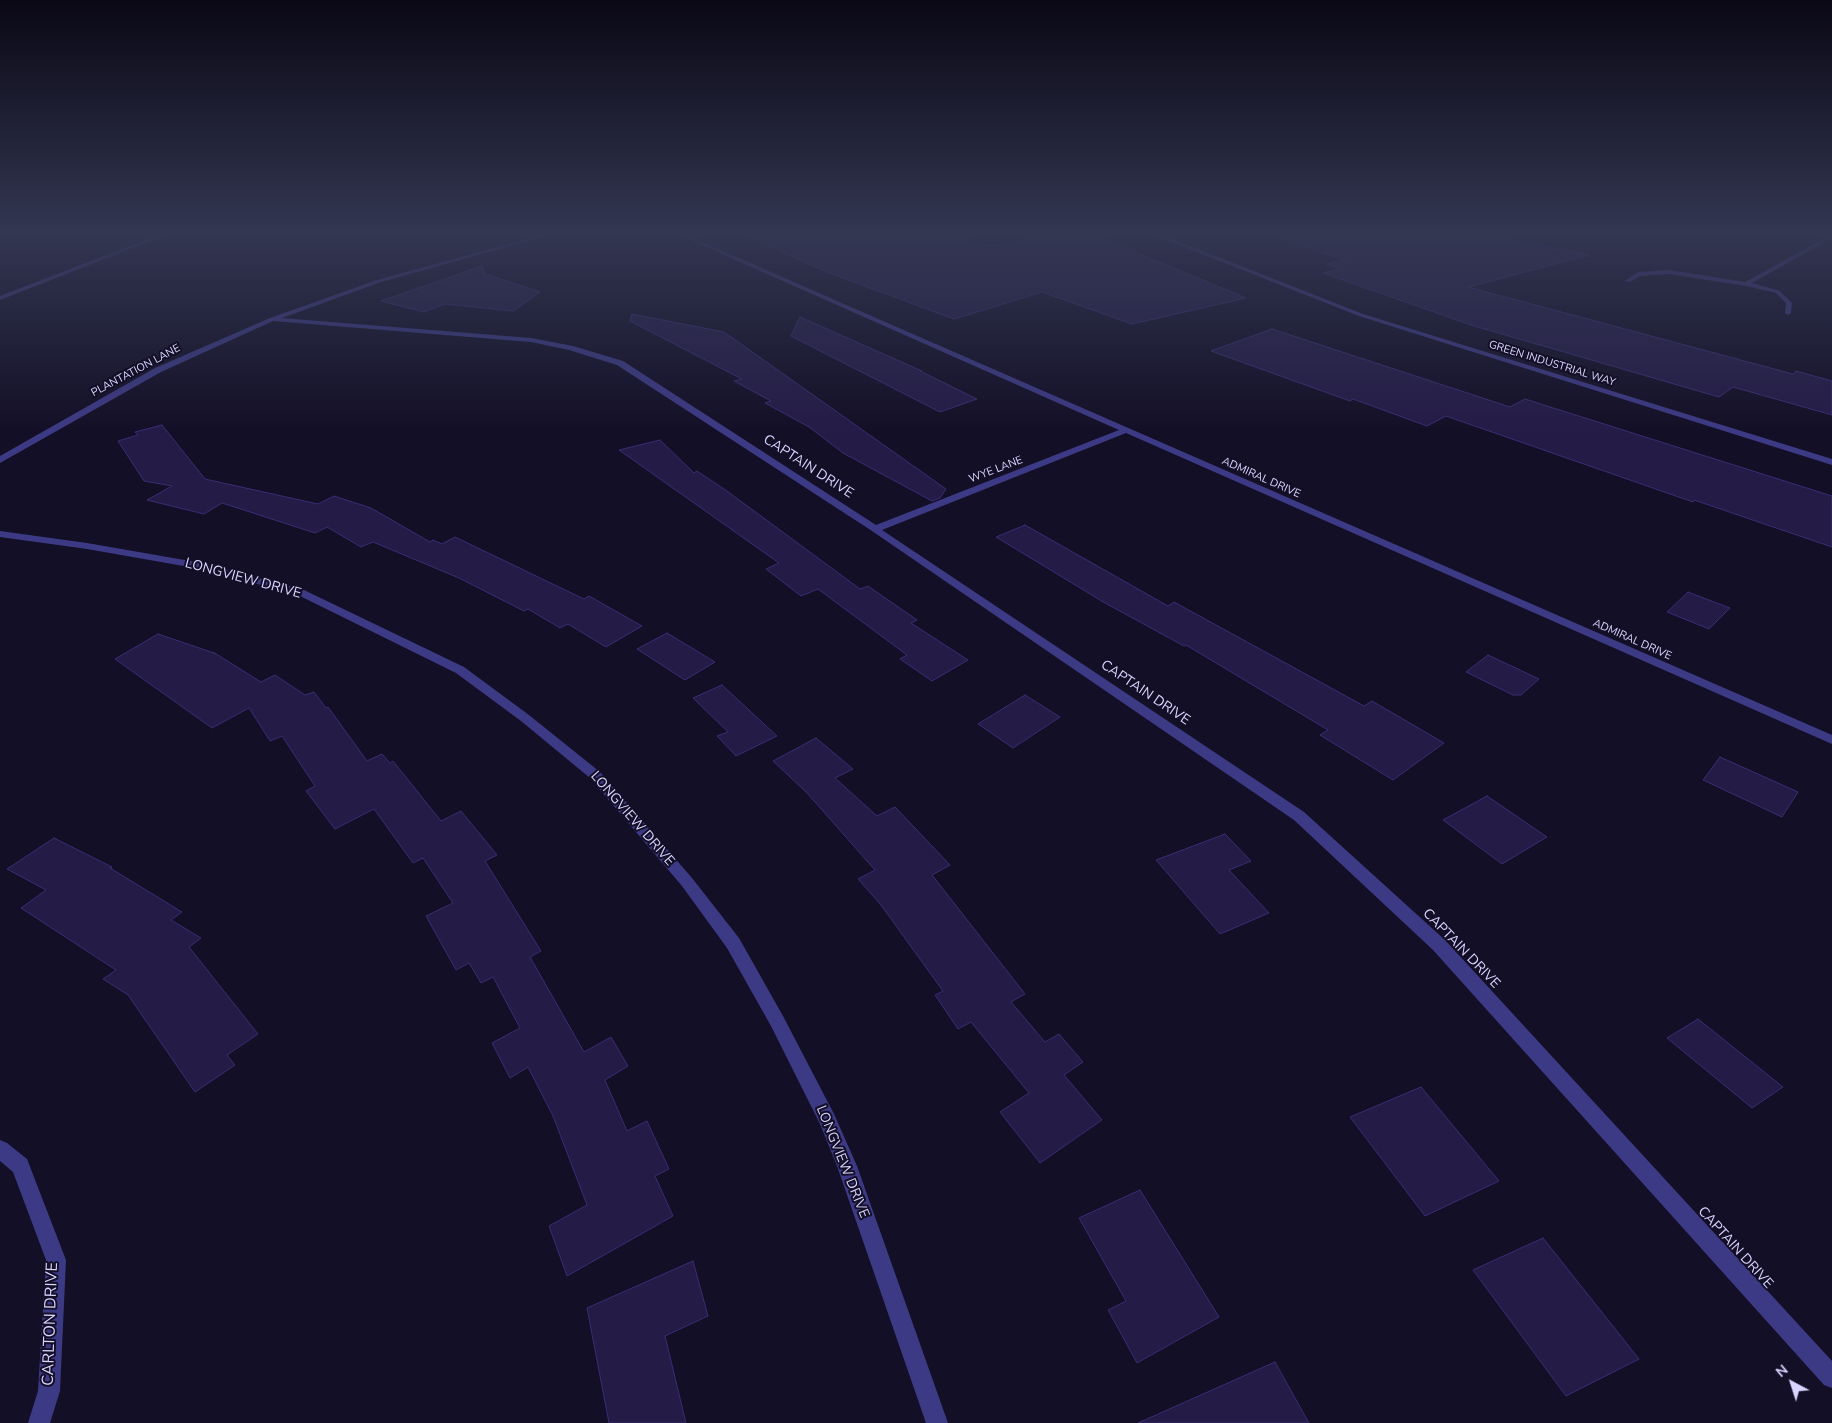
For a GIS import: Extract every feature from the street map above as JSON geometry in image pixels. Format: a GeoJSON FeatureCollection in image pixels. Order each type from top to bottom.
{"type":"FeatureCollection","features":[{"type":"Feature","properties":{"kind":"street","name":"PLANTATION LANE"},"geometry":{"type":"LineString","coordinates":[[0,460],[158,370],[272,319],[322,301]]}},
{"type":"Feature","properties":{"kind":"street","name":"ADMIRAL DRIVE"},"geometry":{"type":"LineString","coordinates":[[832,301],[1832,740]]}},
{"type":"Feature","properties":{"kind":"street","name":"GREEN INDUSTRIAL WAY"},"geometry":{"type":"LineString","coordinates":[[1327,301],[1370,318],[1832,462]]}},
{"type":"Feature","properties":{"kind":"street"},"geometry":{"type":"LineString","coordinates":[[1787,301],[1789,303],[1788,313]]}},
{"type":"Feature","properties":{"kind":"street","name":"CAPTAIN DRIVE"},"geometry":{"type":"LineString","coordinates":[[272,319],[531,340],[570,348],[620,363],[875,529],[1299,816],[1440,945],[1832,1377]]}},
{"type":"Feature","properties":{"kind":"street","name":"WYE LANE"},"geometry":{"type":"LineString","coordinates":[[875,529],[1125,431]]}},
{"type":"Feature","properties":{"kind":"street","name":"LONGVIEW DRIVE"},"geometry":{"type":"LineString","coordinates":[[0,534],[88,546],[196,566],[300,592],[460,670],[595,775],[687,882],[733,943],[777,1021],[828,1120],[847,1166],[938,1423]]}},
{"type":"Feature","properties":{"kind":"street","name":"CARLTON DRIVE"},"geometry":{"type":"LineString","coordinates":[[0,1149],[20,1166],[56,1260],[49,1391],[40,1423]]}},
{"type":"Feature","properties":{"kind":"building"},"geometry":{"type":"Polygon","coordinates":[[[383,301],[527,301],[513,311],[445,304],[424,312],[383,301]]]}},
{"type":"Feature","properties":{"kind":"building"},"geometry":{"type":"Polygon","coordinates":[[[906,301],[1011,301],[954,319],[906,301]]]}},
{"type":"Feature","properties":{"kind":"building"},"geometry":{"type":"Polygon","coordinates":[[[1068,301],[1231,301],[1132,324],[1068,301]]]}},
{"type":"Feature","properties":{"kind":"building"},"geometry":{"type":"Polygon","coordinates":[[[1404,301],[1522,301],[1793,374],[1796,371],[1832,381],[1832,415],[1733,387],[1719,397],[1471,325],[1404,301]]]}},
{"type":"Feature","properties":{"kind":"building"},"geometry":{"type":"Polygon","coordinates":[[[632,314],[724,332],[946,489],[940,498],[932,501],[843,453],[809,427],[765,403],[771,401],[734,381],[742,379],[630,321],[632,314]]]}},
{"type":"Feature","properties":{"kind":"building"},"geometry":{"type":"Polygon","coordinates":[[[800,317],[922,371],[920,371],[977,399],[940,412],[791,336],[800,317]]]}},
{"type":"Feature","properties":{"kind":"building"},"geometry":{"type":"Polygon","coordinates":[[[1272,329],[1510,407],[1525,399],[1832,496],[1832,547],[1694,500],[1693,502],[1446,416],[1427,426],[1353,399],[1350,401],[1211,351],[1272,329]]]}},
{"type":"Feature","properties":{"kind":"building"},"geometry":{"type":"Polygon","coordinates":[[[162,425],[205,479],[318,504],[334,496],[371,508],[430,542],[433,540],[442,544],[455,537],[584,599],[589,596],[642,626],[606,647],[568,624],[560,628],[528,609],[524,611],[459,578],[373,542],[361,547],[327,527],[315,533],[222,503],[204,514],[147,500],[172,486],[144,481],[118,441],[138,435],[135,432],[162,425]]]}},
{"type":"Feature","properties":{"kind":"building"},"geometry":{"type":"Polygon","coordinates":[[[660,440],[694,473],[697,471],[727,491],[860,589],[868,586],[917,620],[911,623],[968,660],[932,681],[900,659],[907,655],[818,589],[801,596],[766,569],[779,563],[619,450],[660,440]]]}},
{"type":"Feature","properties":{"kind":"building"},"geometry":{"type":"Polygon","coordinates":[[[1025,525],[1168,606],[1174,602],[1364,706],[1372,701],[1444,743],[1393,780],[1320,735],[1328,730],[1186,645],[1184,646],[1105,603],[996,537],[1025,525]]]}},
{"type":"Feature","properties":{"kind":"building"},"geometry":{"type":"Polygon","coordinates":[[[1688,592],[1730,608],[1709,629],[1667,612],[1688,592]]]}},
{"type":"Feature","properties":{"kind":"building"},"geometry":{"type":"Polygon","coordinates":[[[667,633],[715,662],[685,680],[637,649],[667,633]]]}},
{"type":"Feature","properties":{"kind":"building"},"geometry":{"type":"Polygon","coordinates":[[[158,634],[213,652],[261,682],[275,675],[305,695],[314,692],[326,708],[328,707],[367,761],[382,754],[390,763],[393,761],[441,821],[461,811],[497,855],[485,861],[541,951],[530,957],[584,1052],[611,1037],[628,1066],[605,1080],[627,1131],[647,1121],[669,1169],[655,1176],[673,1216],[567,1276],[549,1226],[587,1205],[553,1116],[528,1067],[510,1078],[492,1043],[520,1028],[493,977],[481,983],[469,963],[456,970],[426,916],[453,903],[423,858],[413,863],[374,809],[335,829],[306,791],[315,786],[282,736],[270,741],[249,708],[212,728],[115,659],[158,634]]]}},
{"type":"Feature","properties":{"kind":"building"},"geometry":{"type":"Polygon","coordinates":[[[1488,655],[1539,679],[1521,695],[1513,695],[1466,672],[1488,655]]]}},
{"type":"Feature","properties":{"kind":"building"},"geometry":{"type":"Polygon","coordinates":[[[722,685],[777,736],[736,756],[717,736],[728,732],[693,698],[722,685]]]}},
{"type":"Feature","properties":{"kind":"building"},"geometry":{"type":"Polygon","coordinates":[[[1025,695],[1060,717],[1013,748],[978,724],[1025,695]]]}},
{"type":"Feature","properties":{"kind":"building"},"geometry":{"type":"Polygon","coordinates":[[[816,738],[853,769],[835,778],[877,816],[895,807],[950,865],[932,875],[1025,994],[1011,1002],[1045,1042],[1059,1034],[1083,1062],[1064,1075],[1102,1120],[1040,1163],[1000,1112],[1029,1093],[971,1022],[958,1029],[935,995],[943,991],[881,905],[858,879],[875,870],[807,793],[773,761],[816,738]]]}},
{"type":"Feature","properties":{"kind":"building"},"geometry":{"type":"Polygon","coordinates":[[[1720,757],[1798,792],[1782,817],[1703,780],[1720,757]]]}},
{"type":"Feature","properties":{"kind":"building"},"geometry":{"type":"Polygon","coordinates":[[[1487,796],[1547,837],[1502,864],[1443,820],[1487,796]]]}},
{"type":"Feature","properties":{"kind":"building"},"geometry":{"type":"Polygon","coordinates":[[[1225,834],[1251,861],[1229,870],[1269,913],[1220,934],[1156,860],[1225,834]]]}},
{"type":"Feature","properties":{"kind":"building"},"geometry":{"type":"Polygon","coordinates":[[[54,838],[112,867],[110,868],[182,912],[171,920],[201,938],[189,947],[258,1034],[227,1055],[235,1065],[195,1092],[128,995],[103,979],[116,970],[21,908],[46,890],[7,869],[54,838]]]}},
{"type":"Feature","properties":{"kind":"building"},"geometry":{"type":"Polygon","coordinates":[[[1698,1019],[1783,1087],[1752,1108],[1667,1038],[1698,1019]]]}},
{"type":"Feature","properties":{"kind":"building"},"geometry":{"type":"Polygon","coordinates":[[[1421,1087],[1499,1181],[1425,1216],[1350,1117],[1421,1087]]]}},
{"type":"Feature","properties":{"kind":"building"},"geometry":{"type":"Polygon","coordinates":[[[1140,1190],[1219,1317],[1137,1363],[1108,1310],[1126,1301],[1079,1218],[1140,1190]]]}},
{"type":"Feature","properties":{"kind":"building"},"geometry":{"type":"Polygon","coordinates":[[[1543,1238],[1639,1359],[1566,1396],[1473,1270],[1543,1238]]]}},
{"type":"Feature","properties":{"kind":"building"},"geometry":{"type":"Polygon","coordinates":[[[693,1261],[708,1316],[665,1336],[686,1423],[609,1423],[587,1308],[693,1261]]]}},
{"type":"Feature","properties":{"kind":"building"},"geometry":{"type":"Polygon","coordinates":[[[1275,1362],[1309,1423],[1138,1423],[1275,1362]]]}}]}
